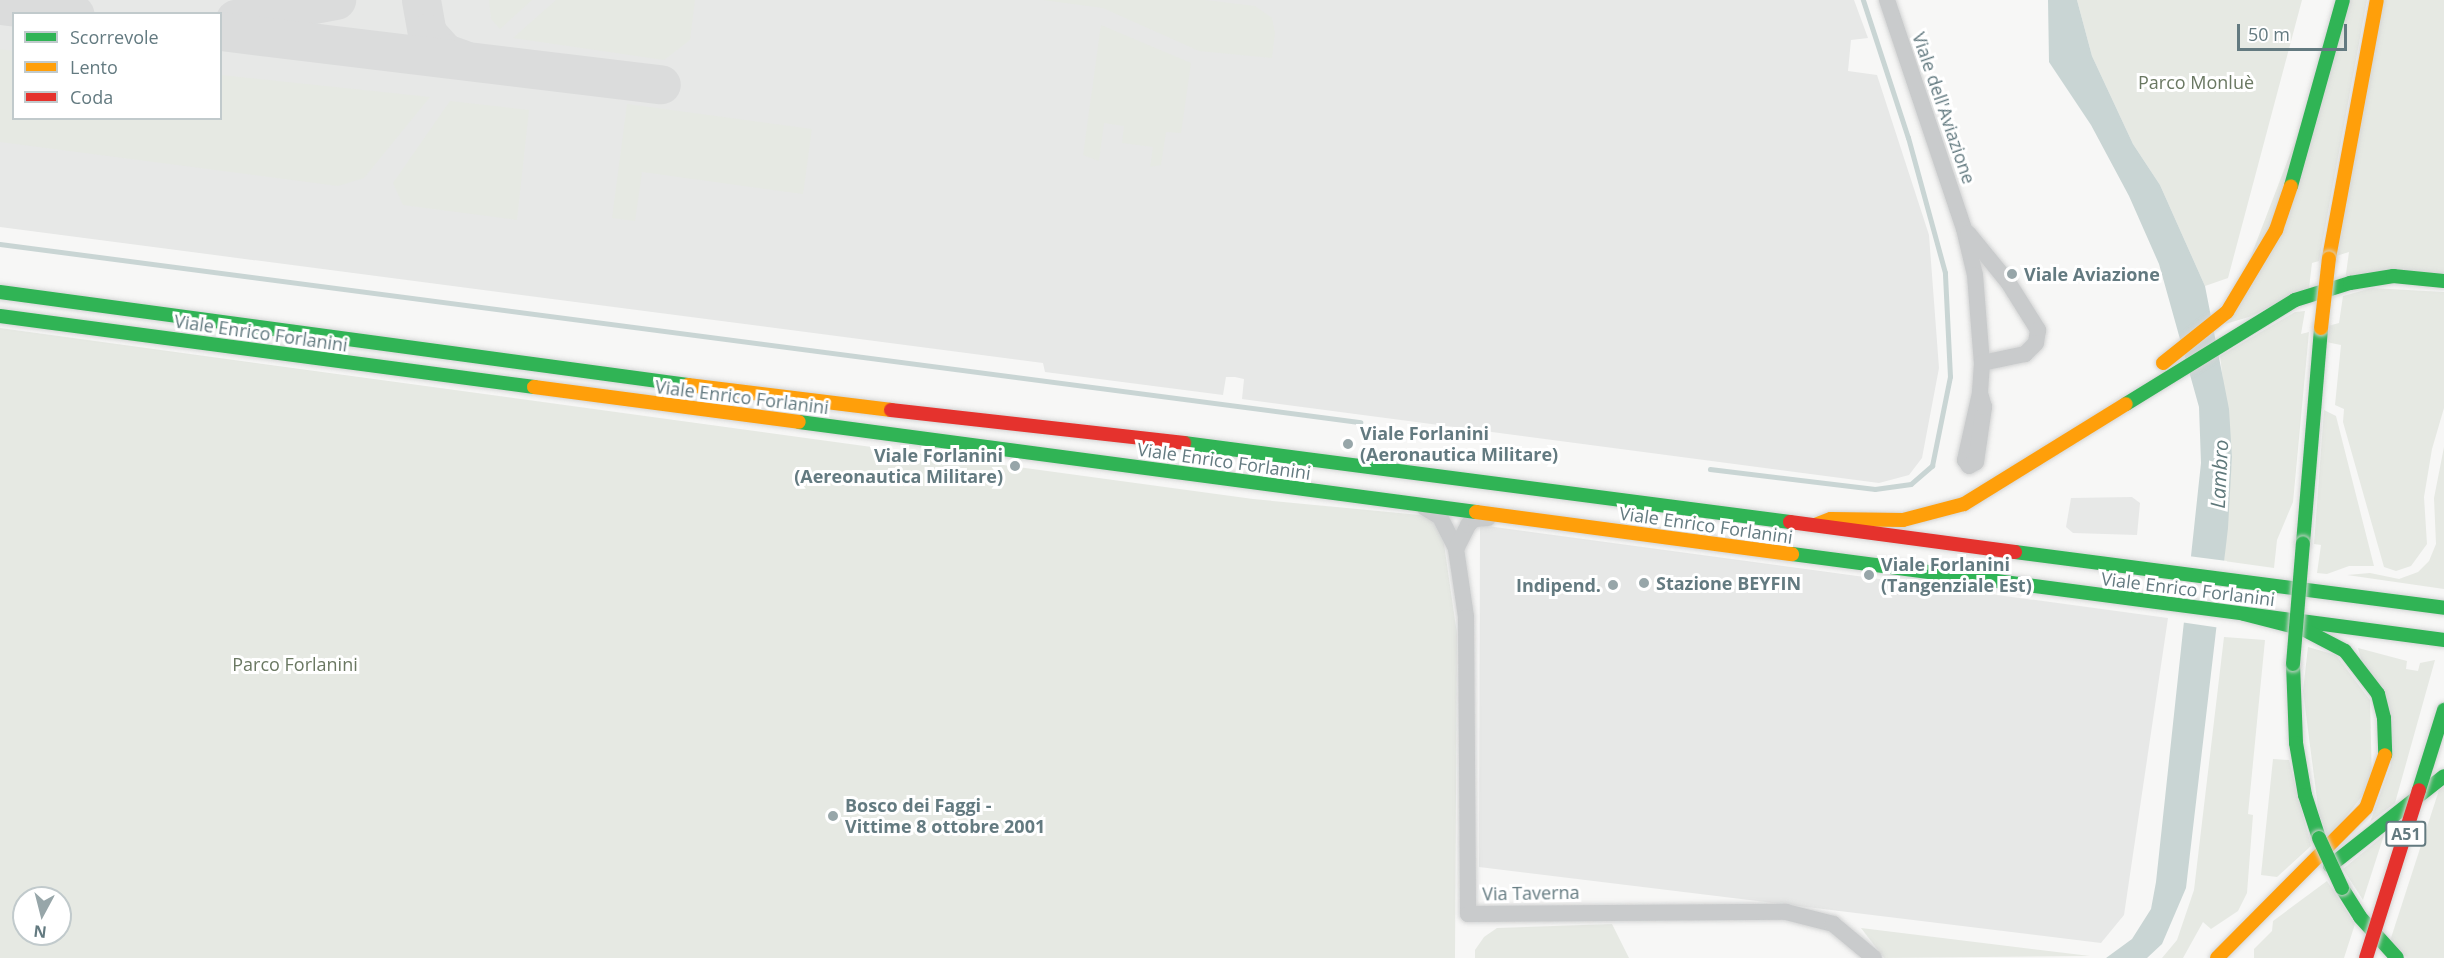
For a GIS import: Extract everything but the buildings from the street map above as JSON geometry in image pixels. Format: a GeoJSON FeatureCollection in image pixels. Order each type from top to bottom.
{"type":"FeatureCollection","features":[{"type":"Feature","properties":{"kind":"main road"},"geometry":{"type":"LineString","coordinates":[[2061,443],[2218,320],[2234,303],[2276,230],[2301,156],[2343,0]]}},
{"type":"Feature","properties":{"kind":"main road"},"geometry":{"type":"LineString","coordinates":[[2377,0],[2329,258],[2293,664],[2297,752],[2309,812],[2342,888],[2360,917],[2397,958]]}},
{"type":"Feature","properties":{"kind":"main road"},"geometry":{"type":"LineString","coordinates":[[1815,525],[1831,519],[1903,520],[1944,511],[1987,492],[2061,443],[2225,344],[2271,313],[2319,291],[2393,276],[2444,280]]}},
{"type":"Feature","properties":{"kind":"main road","name":"Viale Enrico Forlanini"},"geometry":{"type":"LineString","coordinates":[[0,292],[753,393],[1226,448],[2444,608]]}},
{"type":"Feature","properties":{"kind":"main road","name":"Viale Enrico Forlanini"},"geometry":{"type":"LineString","coordinates":[[0,316],[2444,640]]}},
{"type":"Feature","properties":{"kind":"main road"},"geometry":{"type":"LineString","coordinates":[[2217,958],[2366,808],[2385,763],[2384,718],[2378,694],[2345,651],[2324,637],[2244,614]]}},
{"type":"Feature","properties":{"kind":"main road","name":"A51"},"geometry":{"type":"LineString","coordinates":[[2366,958],[2444,710]]}},
{"type":"Feature","properties":{"kind":"main road"},"geometry":{"type":"LineString","coordinates":[[2225,958],[2274,909],[2444,776]]}},
{"type":"Feature","properties":{"kind":"street","name":"Viale dell'Aviazione"},"geometry":{"type":"LineString","coordinates":[[1887,0],[1964,229],[1978,295],[1982,363],[1980,393]]}},
{"type":"Feature","properties":{"kind":"street","name":"Viale dell'Aviazione"},"geometry":{"type":"LineString","coordinates":[[1964,229],[2008,282],[2038,330],[2036,343],[2025,354],[1982,363]]}},
{"type":"Feature","properties":{"kind":"street","name":"Via Taverna"},"geometry":{"type":"LineString","coordinates":[[1419,505],[1440,518],[1456,549],[1467,646],[1467,914],[1775,910],[1833,924],[1874,958]]}},
{"type":"Feature","properties":{"kind":"street"},"geometry":{"type":"LineString","coordinates":[[1456,549],[1474,519],[1523,518]]}},
{"type":"Feature","properties":{"kind":"shaded area"},"geometry":{"type":"Polygon","coordinates":[[[0,0],[1854,0],[1868,38],[1851,40],[1848,71],[1877,75],[1929,235],[1939,368],[1922,458],[1909,475],[1879,483],[1242,399],[1244,379],[1235,377],[1226,377],[1223,395],[1045,372],[1043,363],[0,227],[0,0]]]}},
{"type":"Feature","properties":{"kind":"shaded area"},"geometry":{"type":"Polygon","coordinates":[[[2132,497],[2140,503],[2137,535],[2073,533],[2066,527],[2071,498],[2132,497]]]}},
{"type":"Feature","properties":{"kind":"shaded area"},"geometry":{"type":"Polygon","coordinates":[[[1480,525],[2168,618],[2124,915],[2101,943],[1479,867],[1480,525]]]}},
{"type":"Feature","properties":{"kind":"green space"},"geometry":{"type":"Polygon","coordinates":[[[489,0],[532,0],[500,29],[491,19],[489,0]]]}},
{"type":"Feature","properties":{"kind":"green space"},"geometry":{"type":"Polygon","coordinates":[[[556,0],[695,0],[690,40],[664,60],[513,38],[556,0]]]}},
{"type":"Feature","properties":{"kind":"green space"},"geometry":{"type":"Polygon","coordinates":[[[1043,0],[1205,0],[1255,6],[1272,18],[1275,33],[1272,58],[1199,51],[1103,8],[1043,0]]]}},
{"type":"Feature","properties":{"kind":"green space","name":"Parco Monluè"},"geometry":{"type":"Polygon","coordinates":[[[2077,0],[2302,0],[2228,278],[2205,286],[2160,185],[2133,144],[2092,56],[2077,0]]]}},
{"type":"Feature","properties":{"kind":"green space"},"geometry":{"type":"Polygon","coordinates":[[[2349,0],[2367,0],[2319,261],[2312,263],[2309,288],[2249,317],[2225,324],[2349,0]]]}},
{"type":"Feature","properties":{"kind":"green space"},"geometry":{"type":"Polygon","coordinates":[[[2382,0],[2444,0],[2444,273],[2345,281],[2349,252],[2336,256],[2382,0]]]}},
{"type":"Feature","properties":{"kind":"green space"},"geometry":{"type":"Polygon","coordinates":[[[1101,25],[1191,63],[1181,133],[1166,132],[1161,165],[1150,167],[1153,147],[1122,143],[1124,126],[1104,123],[1099,161],[1083,155],[1101,25]]]}},
{"type":"Feature","properties":{"kind":"green space"},"geometry":{"type":"Polygon","coordinates":[[[0,49],[12,51],[12,120],[222,120],[222,75],[430,97],[364,178],[338,186],[0,142],[0,49]]]}},
{"type":"Feature","properties":{"kind":"green space"},"geometry":{"type":"Polygon","coordinates":[[[450,101],[529,110],[517,220],[403,205],[393,183],[450,101]]]}},
{"type":"Feature","properties":{"kind":"green space"},"geometry":{"type":"Polygon","coordinates":[[[627,104],[812,129],[803,194],[642,172],[635,221],[612,218],[627,104]]]}},
{"type":"Feature","properties":{"kind":"green space"},"geometry":{"type":"Polygon","coordinates":[[[2372,288],[2444,292],[2444,408],[2432,449],[2424,497],[2427,544],[2411,566],[2396,571],[2384,567],[2343,422],[2344,409],[2335,405],[2341,345],[2326,342],[2328,326],[2339,323],[2343,296],[2372,288]]]}},
{"type":"Feature","properties":{"kind":"green space"},"geometry":{"type":"Polygon","coordinates":[[[2305,311],[2301,334],[2309,332],[2293,502],[2277,540],[2274,568],[2224,561],[2232,457],[2220,356],[2295,312],[2305,311]]]}},
{"type":"Feature","properties":{"kind":"green space","name":"Parco Forlanini"},"geometry":{"type":"Polygon","coordinates":[[[0,328],[1253,499],[1420,515],[1434,522],[1443,537],[1457,634],[1455,958],[0,958],[0,328]]]}},
{"type":"Feature","properties":{"kind":"green space"},"geometry":{"type":"Polygon","coordinates":[[[2324,410],[2336,416],[2374,566],[2349,566],[2327,574],[2317,573],[2321,545],[2314,544],[2324,410]]]}},
{"type":"Feature","properties":{"kind":"green space"},"geometry":{"type":"Polygon","coordinates":[[[2444,447],[2444,589],[2347,575],[2370,573],[2399,579],[2418,572],[2429,561],[2436,544],[2434,498],[2444,447]]]}},
{"type":"Feature","properties":{"kind":"green space"},"geometry":{"type":"Polygon","coordinates":[[[2224,637],[2265,640],[2248,814],[2253,815],[2247,893],[2238,911],[2211,929],[2203,922],[2183,958],[2162,958],[2177,940],[2194,890],[2224,637]]]}},
{"type":"Feature","properties":{"kind":"green space"},"geometry":{"type":"Polygon","coordinates":[[[2308,647],[2336,655],[2370,700],[2372,783],[2329,839],[2319,815],[2303,691],[2308,647]]]}},
{"type":"Feature","properties":{"kind":"green space"},"geometry":{"type":"Polygon","coordinates":[[[2358,648],[2407,661],[2406,669],[2418,671],[2420,663],[2435,660],[2395,803],[2370,822],[2391,765],[2358,648]]]}},
{"type":"Feature","properties":{"kind":"green space"},"geometry":{"type":"Polygon","coordinates":[[[2273,759],[2289,760],[2311,846],[2277,877],[2261,875],[2273,759]]]}},
{"type":"Feature","properties":{"kind":"green space"},"geometry":{"type":"Polygon","coordinates":[[[2444,786],[2444,958],[2407,958],[2390,941],[2439,790],[2444,786]]]}},
{"type":"Feature","properties":{"kind":"green space"},"geometry":{"type":"Polygon","coordinates":[[[2384,835],[2363,900],[2343,869],[2384,835]]]}},
{"type":"Feature","properties":{"kind":"green space"},"geometry":{"type":"Polygon","coordinates":[[[2327,881],[2355,924],[2344,958],[2254,958],[2254,949],[2272,931],[2273,921],[2327,881]]]}},
{"type":"Feature","properties":{"kind":"green space"},"geometry":{"type":"Polygon","coordinates":[[[1612,924],[1629,958],[1475,958],[1475,950],[1484,937],[1497,928],[1612,924]]]}},
{"type":"Feature","properties":{"kind":"green space"},"geometry":{"type":"Polygon","coordinates":[[[1861,928],[2090,956],[1884,958],[1861,928]]]}},
{"type":"Feature","properties":{"kind":"water","name":"Lambro"},"geometry":{"type":"Polygon","coordinates":[[[2048,0],[2077,0],[2092,56],[2133,144],[2160,185],[2205,286],[2229,409],[2232,457],[2228,528],[2186,888],[2162,944],[2147,958],[2106,958],[2132,939],[2151,909],[2156,882],[2201,463],[2199,407],[2159,264],[2129,196],[2091,125],[2049,62],[2048,0]]]}},
{"type":"Feature","properties":{"kind":"pier"},"geometry":{"type":"Polygon","coordinates":[[[2188,556],[2227,561],[2221,628],[2180,622],[2188,556]]]}},
{"type":"Feature","properties":{"kind":"waterway"},"geometry":{"type":"LineString","coordinates":[[1710,469],[1875,489],[1911,484],[1932,466],[1950,377],[1945,273],[1908,138],[1863,0]]}},
{"type":"Feature","properties":{"kind":"waterway"},"geometry":{"type":"LineString","coordinates":[[0,244],[1360,422]]}},
{"type":"Feature","properties":{"kind":"taxiway"},"geometry":{"type":"LineString","coordinates":[[235,19],[336,0]]}},
{"type":"Feature","properties":{"kind":"taxiway"},"geometry":{"type":"LineString","coordinates":[[421,0],[427,33],[445,53],[462,59]]}},
{"type":"Feature","properties":{"kind":"taxiway"},"geometry":{"type":"LineString","coordinates":[[0,5],[58,12]]}},
{"type":"Feature","properties":{"kind":"taxiway"},"geometry":{"type":"LineString","coordinates":[[222,31],[661,84]]}},
{"type":"Feature","properties":{"kind":"traffic: fast"},"geometry":{"type":"LineString","coordinates":[[2291,186],[2343,0]]}},
{"type":"Feature","properties":{"kind":"traffic: fast"},"geometry":{"type":"LineString","coordinates":[[2126,404],[2295,300],[2350,283],[2393,276],[2444,281]]}},
{"type":"Feature","properties":{"kind":"traffic: fast"},"geometry":{"type":"LineString","coordinates":[[0,292],[688,385]]}},
{"type":"Feature","properties":{"kind":"traffic: fast"},"geometry":{"type":"LineString","coordinates":[[0,316],[534,387]]}},
{"type":"Feature","properties":{"kind":"traffic: fast"},"geometry":{"type":"LineString","coordinates":[[2303,543],[2321,328]]}},
{"type":"Feature","properties":{"kind":"traffic: fast"},"geometry":{"type":"LineString","coordinates":[[799,422],[1476,512]]}},
{"type":"Feature","properties":{"kind":"traffic: fast"},"geometry":{"type":"LineString","coordinates":[[1184,443],[1790,522]]}},
{"type":"Feature","properties":{"kind":"traffic: fast"},"geometry":{"type":"LineString","coordinates":[[2293,664],[2303,543]]}},
{"type":"Feature","properties":{"kind":"traffic: fast"},"geometry":{"type":"LineString","coordinates":[[2015,552],[2444,608]]}},
{"type":"Feature","properties":{"kind":"traffic: fast"},"geometry":{"type":"LineString","coordinates":[[1792,554],[2444,640]]}},
{"type":"Feature","properties":{"kind":"traffic: fast"},"geometry":{"type":"LineString","coordinates":[[2244,614],[2303,629],[2345,651],[2378,694],[2384,718],[2385,755]]}},
{"type":"Feature","properties":{"kind":"traffic: fast"},"geometry":{"type":"LineString","coordinates":[[2293,664],[2296,743],[2305,795],[2319,838]]}},
{"type":"Feature","properties":{"kind":"traffic: fast"},"geometry":{"type":"LineString","coordinates":[[2419,790],[2444,710]]}},
{"type":"Feature","properties":{"kind":"traffic: fast"},"geometry":{"type":"LineString","coordinates":[[2330,866],[2444,776]]}},
{"type":"Feature","properties":{"kind":"traffic: fast"},"geometry":{"type":"LineString","coordinates":[[2319,838],[2342,888]]}},
{"type":"Feature","properties":{"kind":"traffic: fast"},"geometry":{"type":"LineString","coordinates":[[2342,888],[2360,917],[2397,958]]}},
{"type":"Feature","properties":{"kind":"traffic: slow"},"geometry":{"type":"LineString","coordinates":[[2329,258],[2377,0]]}},
{"type":"Feature","properties":{"kind":"traffic: slow"},"geometry":{"type":"LineString","coordinates":[[2163,363],[2227,312],[2276,230],[2291,186]]}},
{"type":"Feature","properties":{"kind":"traffic: slow"},"geometry":{"type":"LineString","coordinates":[[2321,328],[2329,258]]}},
{"type":"Feature","properties":{"kind":"traffic: slow"},"geometry":{"type":"LineString","coordinates":[[688,385],[891,410]]}},
{"type":"Feature","properties":{"kind":"traffic: slow"},"geometry":{"type":"LineString","coordinates":[[534,387],[799,422]]}},
{"type":"Feature","properties":{"kind":"traffic: slow"},"geometry":{"type":"LineString","coordinates":[[1815,525],[1831,519],[1903,520],[1964,504],[2126,404]]}},
{"type":"Feature","properties":{"kind":"traffic: slow"},"geometry":{"type":"LineString","coordinates":[[1476,512],[1792,554]]}},
{"type":"Feature","properties":{"kind":"traffic: slow"},"geometry":{"type":"LineString","coordinates":[[2217,958],[2366,808],[2385,755]]}},
{"type":"Feature","properties":{"kind":"traffic: jam"},"geometry":{"type":"LineString","coordinates":[[891,410],[1184,443]]}},
{"type":"Feature","properties":{"kind":"traffic: jam"},"geometry":{"type":"LineString","coordinates":[[1790,522],[2015,552]]}},
{"type":"Feature","properties":{"kind":"traffic: jam"},"geometry":{"type":"LineString","coordinates":[[2366,958],[2419,790]]}},
{"type":"Feature","properties":{"kind":"place","name":"Viale Aviazione"},"geometry":{"type":"Point","coordinates":[2012,274]}},
{"type":"Feature","properties":{"kind":"place","name":"Viale Forlanini (Aeronautica Militare)"},"geometry":{"type":"Point","coordinates":[1348,444]}},
{"type":"Feature","properties":{"kind":"place","name":"Viale Forlanini (Aereonautica Militare)"},"geometry":{"type":"Point","coordinates":[1015,466]}},
{"type":"Feature","properties":{"kind":"place","name":"Viale Forlanini (Tangenziale Est)"},"geometry":{"type":"Point","coordinates":[1869,575]}},
{"type":"Feature","properties":{"kind":"place","name":"Stazione BEYFIN"},"geometry":{"type":"Point","coordinates":[1644,583]}},
{"type":"Feature","properties":{"kind":"place","name":"Indipend."},"geometry":{"type":"Point","coordinates":[1613,585]}},
{"type":"Feature","properties":{"kind":"place","name":"Bosco dei Faggi - Vittime 8 ottobre 2001"},"geometry":{"type":"Point","coordinates":[833,816]}}]}
